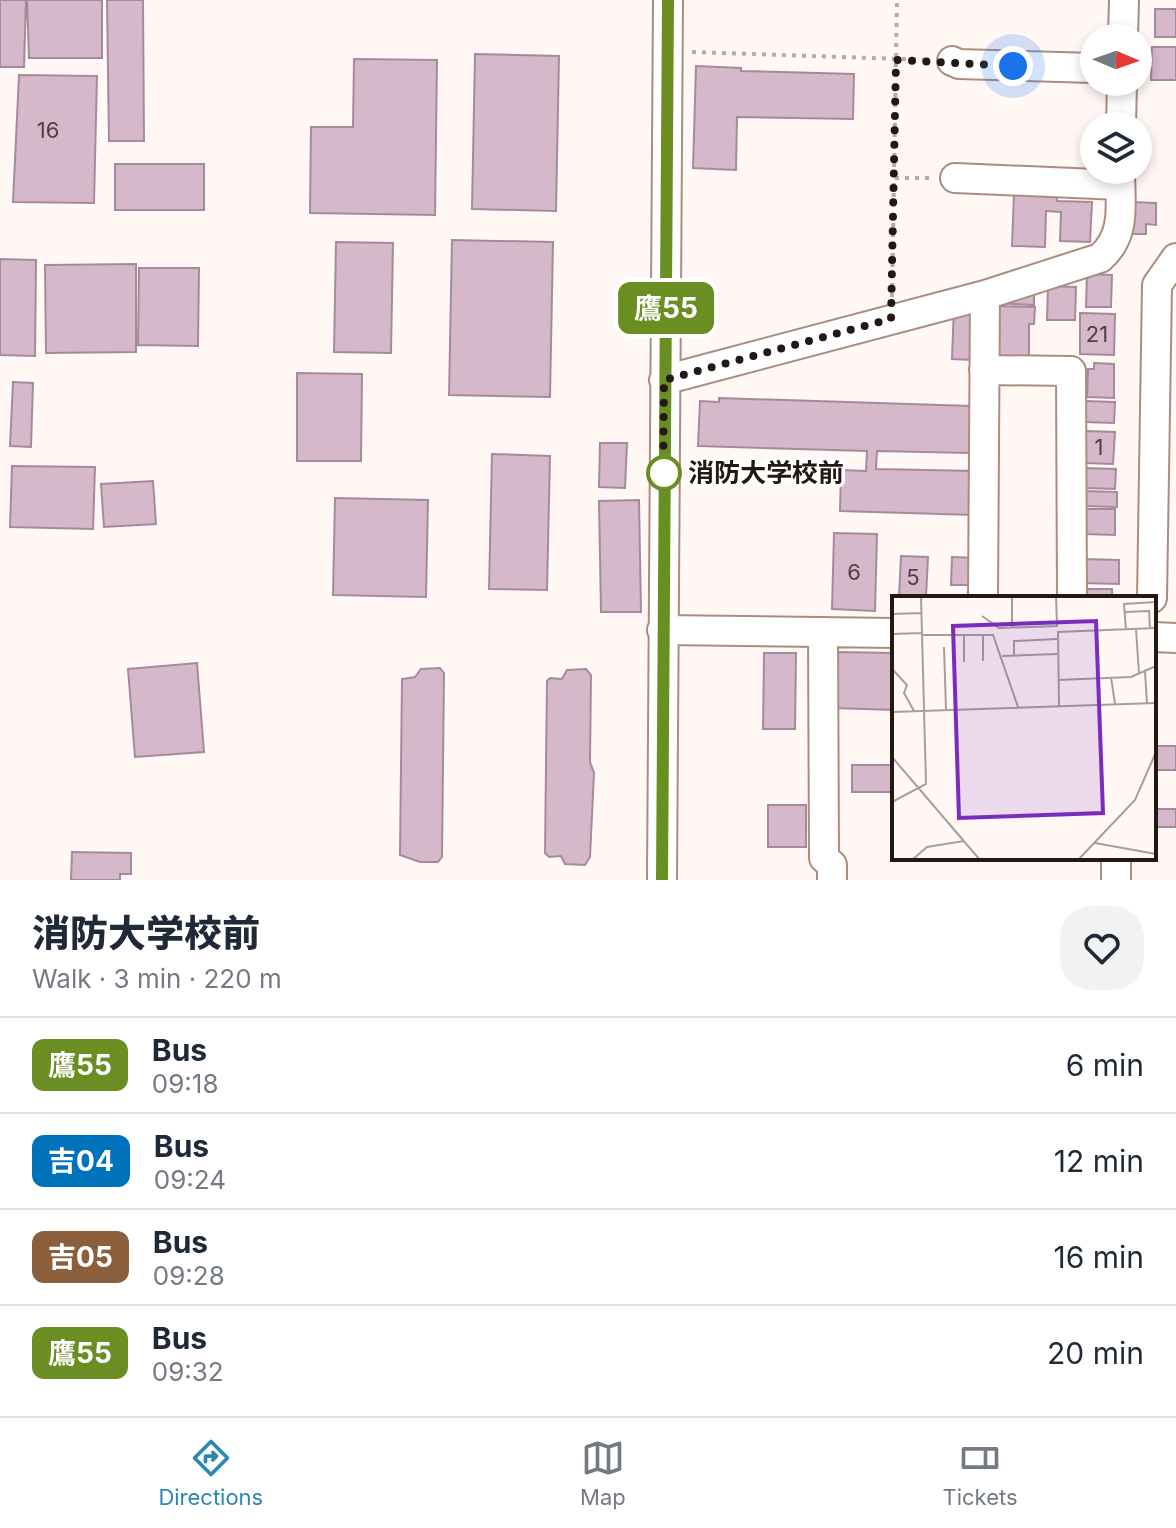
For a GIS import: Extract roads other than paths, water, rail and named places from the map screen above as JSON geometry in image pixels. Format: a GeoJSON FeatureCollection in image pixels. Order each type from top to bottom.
{"type":"FeatureCollection","features":[{"type":"Feature","properties":{"kind":"street"},"geometry":{"type":"LineString","coordinates":[[662,880],[668,0]]}},
{"type":"Feature","properties":{"kind":"street"},"geometry":{"type":"LineString","coordinates":[[1123,24],[1124,0]]}},
{"type":"Feature","properties":{"kind":"street"},"geometry":{"type":"LineString","coordinates":[[952,61],[959,64],[1080,68]]}},
{"type":"Feature","properties":{"kind":"street"},"geometry":{"type":"LineString","coordinates":[[955,178],[1080,178]]}},
{"type":"Feature","properties":{"kind":"street"},"geometry":{"type":"LineString","coordinates":[[664,380],[985,295],[1100,258],[1115,246],[1119,230],[1120,184]]}},
{"type":"Feature","properties":{"kind":"street"},"geometry":{"type":"LineString","coordinates":[[1152,596],[1166,365],[1157,285],[1176,258]]}},
{"type":"Feature","properties":{"kind":"street"},"geometry":{"type":"LineString","coordinates":[[983,596],[985,295]]}},
{"type":"Feature","properties":{"kind":"street"},"geometry":{"type":"LineString","coordinates":[[984,370],[1071,371],[1072,596]]}},
{"type":"Feature","properties":{"kind":"street"},"geometry":{"type":"LineString","coordinates":[[662,630],[892,633]]}},
{"type":"Feature","properties":{"kind":"street"},"geometry":{"type":"LineString","coordinates":[[823,632],[824,858],[832,865],[832,880]]}},
{"type":"Feature","properties":{"kind":"street"},"geometry":{"type":"LineString","coordinates":[[1156,637],[1176,638]]}},
{"type":"Feature","properties":{"kind":"place","name":"消防大学校前"},"geometry":{"type":"Point","coordinates":[664,473]}}]}
